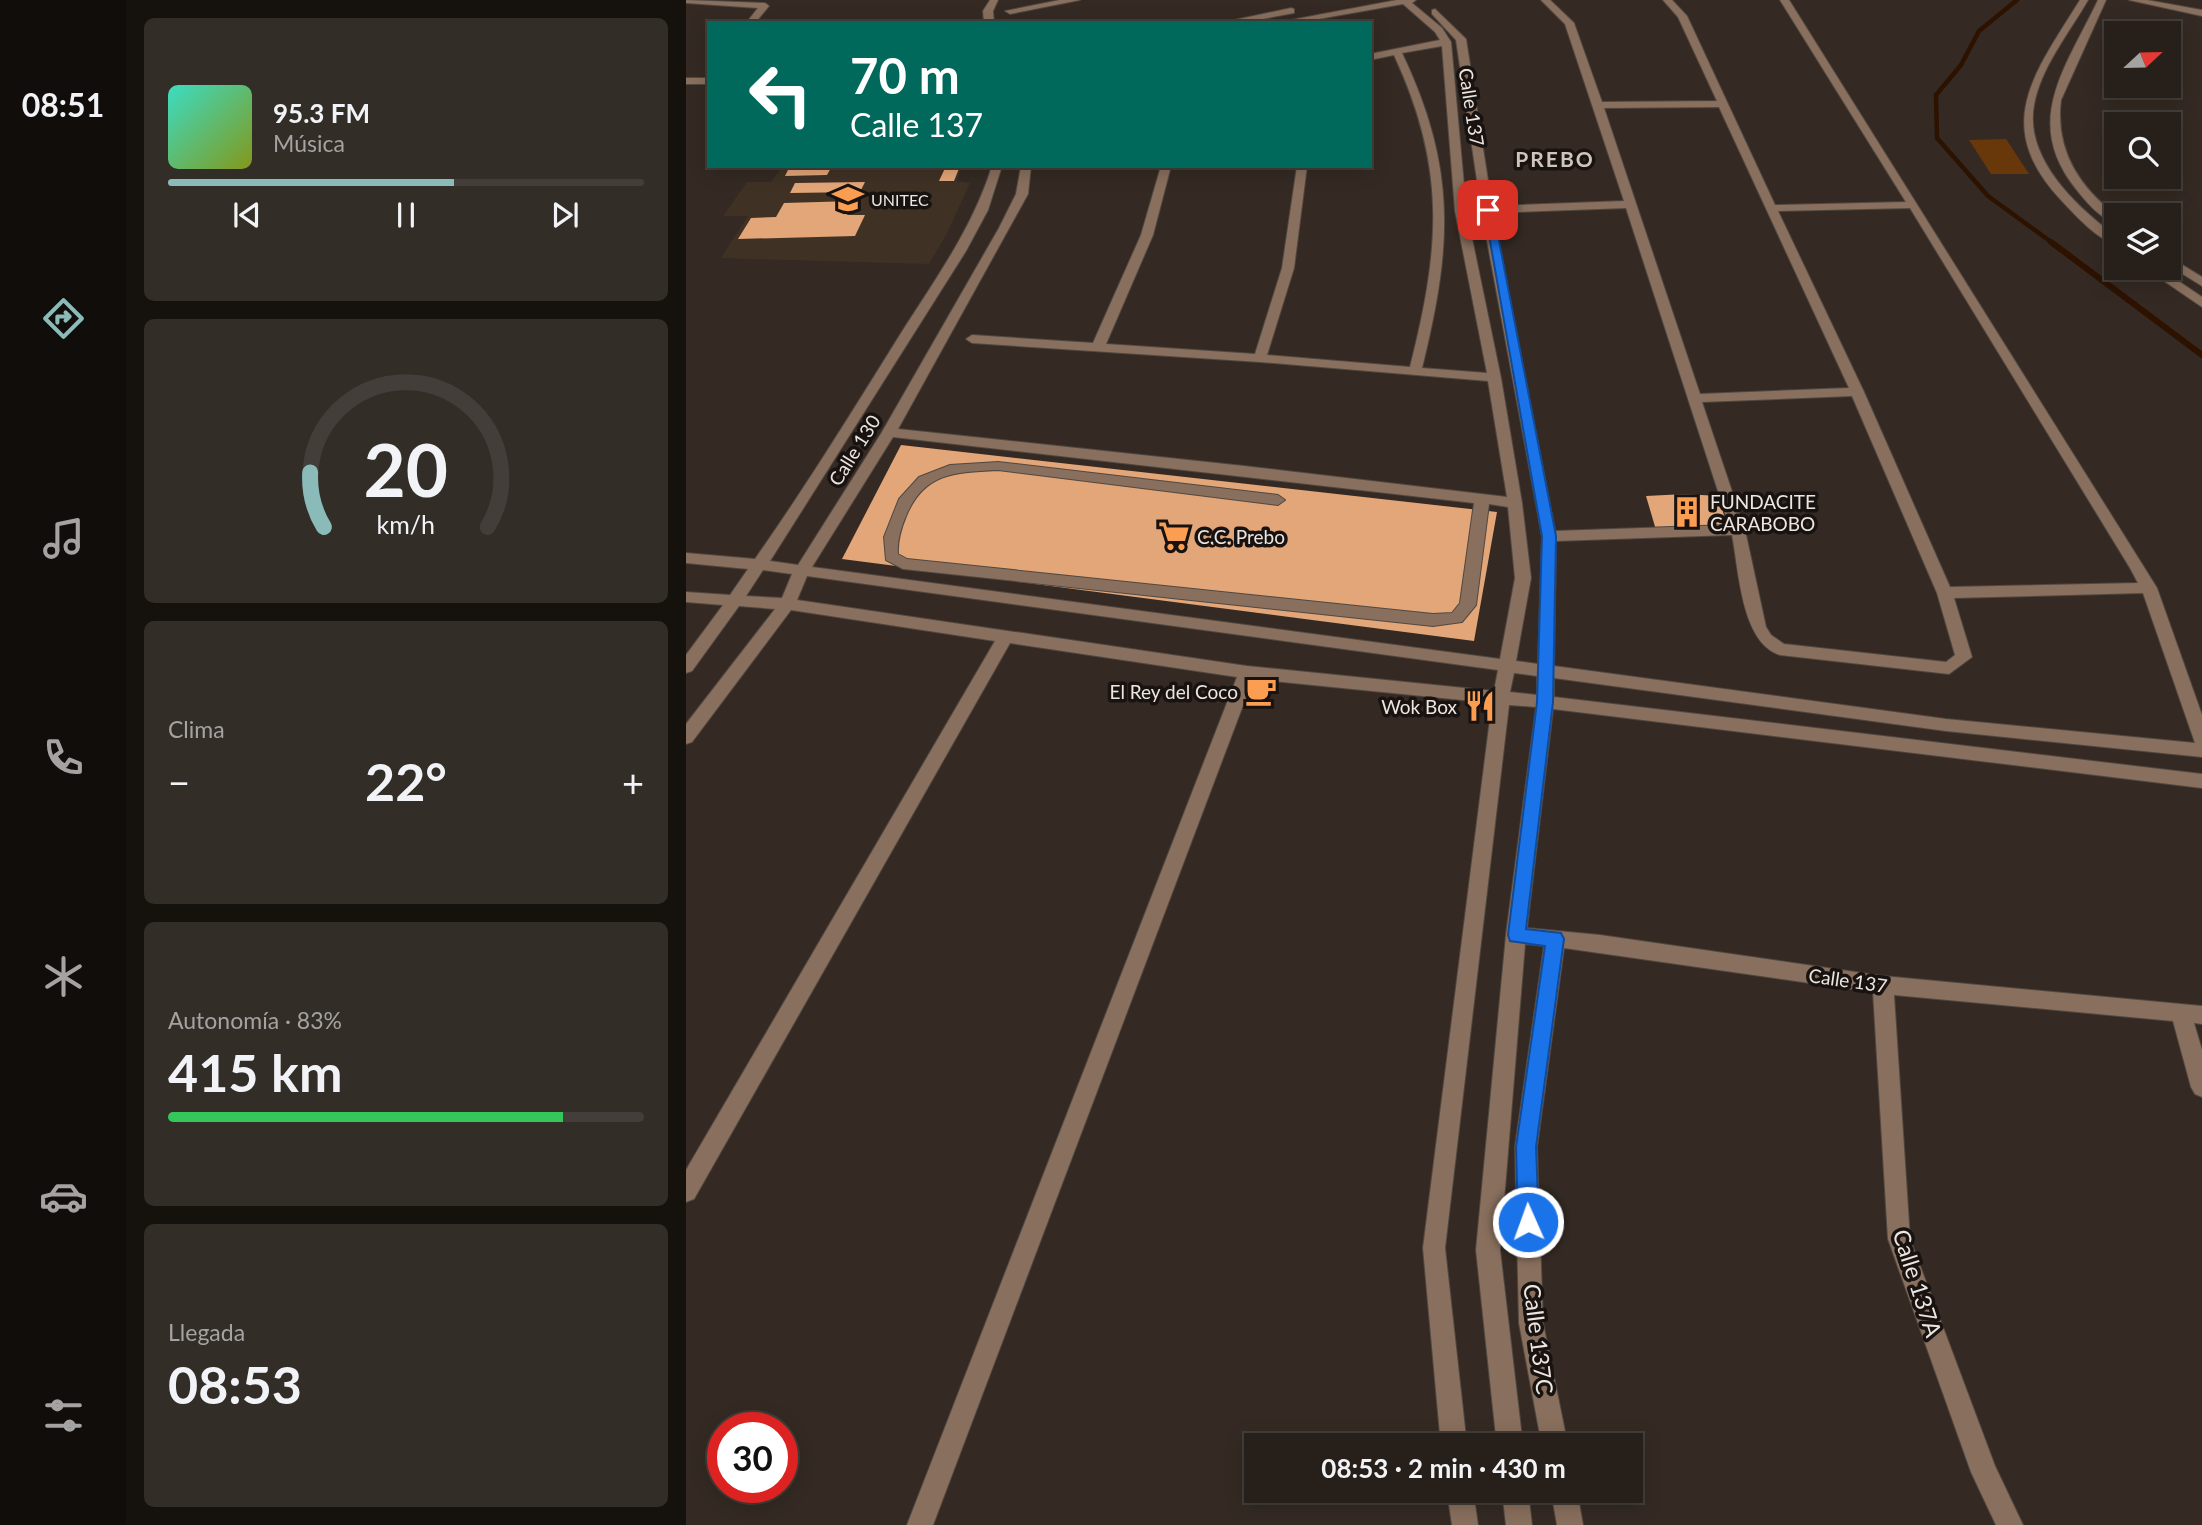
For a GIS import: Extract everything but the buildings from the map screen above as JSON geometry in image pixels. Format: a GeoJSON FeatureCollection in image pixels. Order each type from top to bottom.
{"type":"FeatureCollection","features":[{"type":"Feature","properties":{"kind":"street"},"geometry":{"type":"LineString","coordinates":[[686,0],[752,2],[765,6],[752,21]]}},
{"type":"Feature","properties":{"kind":"street"},"geometry":{"type":"LineString","coordinates":[[989,21],[988,11],[994,0]]}},
{"type":"Feature","properties":{"kind":"street"},"geometry":{"type":"LineString","coordinates":[[1011,21],[1010,12],[1015,0]]}},
{"type":"Feature","properties":{"kind":"street"},"geometry":{"type":"LineString","coordinates":[[1010,12],[1076,0]]}},
{"type":"Feature","properties":{"kind":"street"},"geometry":{"type":"LineString","coordinates":[[1282,0],[1288,11]]}},
{"type":"Feature","properties":{"kind":"street"},"geometry":{"type":"LineString","coordinates":[[1235,21],[1353,0]]}},
{"type":"Feature","properties":{"kind":"street"},"geometry":{"type":"LineString","coordinates":[[1290,21],[1406,0],[1439,30],[1446,42],[1461,211],[1494,378],[1515,503],[1524,578],[1501,697],[1434,1248],[1453,1433]]}},
{"type":"Feature","properties":{"kind":"street","name":"Calle 137"},"geometry":{"type":"LineString","coordinates":[[1423,0],[1461,39],[1488,210],[1549,536],[1545,702],[1517,935],[1488,1250],[1509,1433]]}},
{"type":"Feature","properties":{"kind":"street"},"geometry":{"type":"LineString","coordinates":[[1545,0],[1569,23],[1598,105],[1738,530],[1758,627],[1765,639],[1780,649],[1949,668],[1964,657],[1945,593],[1857,392],[1682,16],[1667,0]]}},
{"type":"Feature","properties":{"kind":"street"},"geometry":{"type":"LineString","coordinates":[[1784,0],[1794,12],[2149,588],[2202,739]]}},
{"type":"Feature","properties":{"kind":"street"},"geometry":{"type":"LineString","coordinates":[[2084,0],[2037,83],[2027,115],[2037,155],[2050,180],[2070,205],[2104,232]]}},
{"type":"Feature","properties":{"kind":"street"},"geometry":{"type":"LineString","coordinates":[[2102,0],[2061,88],[2052,115],[2052,132],[2059,152],[2090,199],[2104,211]]}},
{"type":"Feature","properties":{"kind":"street"},"geometry":{"type":"LineString","coordinates":[[2133,0],[2202,13]]}},
{"type":"Feature","properties":{"kind":"street"},"geometry":{"type":"LineString","coordinates":[[1372,57],[1446,42]]}},
{"type":"Feature","properties":{"kind":"street"},"geometry":{"type":"LineString","coordinates":[[1396,52],[1413,82],[1426,121],[1438,180],[1440,243],[1430,316],[1415,371]]}},
{"type":"Feature","properties":{"kind":"street"},"geometry":{"type":"LineString","coordinates":[[686,81],[707,81]]}},
{"type":"Feature","properties":{"kind":"street"},"geometry":{"type":"LineString","coordinates":[[2037,83],[2061,88]]}},
{"type":"Feature","properties":{"kind":"street"},"geometry":{"type":"LineString","coordinates":[[686,89],[707,89]]}},
{"type":"Feature","properties":{"kind":"street"},"geometry":{"type":"LineString","coordinates":[[1598,105],[1722,104]]}},
{"type":"Feature","properties":{"kind":"street","name":"Calle 130"},"geometry":{"type":"LineString","coordinates":[[686,667],[761,565],[958,252],[991,195],[997,168]]}},
{"type":"Feature","properties":{"kind":"street","name":"Calle 130"},"geometry":{"type":"LineString","coordinates":[[686,737],[787,604],[802,570],[889,432],[1005,228],[1022,194],[1026,168]]}},
{"type":"Feature","properties":{"kind":"street"},"geometry":{"type":"LineString","coordinates":[[1098,347],[1148,228],[1163,185],[1166,168]]}},
{"type":"Feature","properties":{"kind":"street"},"geometry":{"type":"LineString","coordinates":[[1260,358],[1288,268],[1302,168]]}},
{"type":"Feature","properties":{"kind":"street"},"geometry":{"type":"LineString","coordinates":[[1461,211],[1631,204]]}},
{"type":"Feature","properties":{"kind":"street"},"geometry":{"type":"LineString","coordinates":[[1772,208],[1912,205]]}},
{"type":"Feature","properties":{"kind":"street"},"geometry":{"type":"LineString","coordinates":[[2181,268],[2202,282]]}},
{"type":"Feature","properties":{"kind":"street"},"geometry":{"type":"LineString","coordinates":[[2168,280],[2202,303]]}},
{"type":"Feature","properties":{"kind":"street"},"geometry":{"type":"LineString","coordinates":[[972,340],[1260,358],[1494,378]]}},
{"type":"Feature","properties":{"kind":"street"},"geometry":{"type":"LineString","coordinates":[[1694,398],[1857,392]]}},
{"type":"Feature","properties":{"kind":"street"},"geometry":{"type":"LineString","coordinates":[[889,432],[1244,470],[1515,503]]}},
{"type":"Feature","properties":{"kind":"street"},"geometry":{"type":"LineString","coordinates":[[1278,500],[998,466],[952,468],[916,484],[900,508],[889,541],[891,556],[902,564],[1444,619],[1456,618],[1468,605],[1482,499]]}},
{"type":"Feature","properties":{"kind":"street"},"geometry":{"type":"LineString","coordinates":[[1549,536],[1738,530]]}},
{"type":"Feature","properties":{"kind":"street"},"geometry":{"type":"LineString","coordinates":[[686,558],[802,570],[1946,725],[2202,750]]}},
{"type":"Feature","properties":{"kind":"street"},"geometry":{"type":"LineString","coordinates":[[1945,593],[2149,588]]}},
{"type":"Feature","properties":{"kind":"street"},"geometry":{"type":"LineString","coordinates":[[686,597],[787,604],[1247,672],[1545,702],[2202,781]]}},
{"type":"Feature","properties":{"kind":"street"},"geometry":{"type":"LineString","coordinates":[[686,1191],[1006,636]]}},
{"type":"Feature","properties":{"kind":"street"},"geometry":{"type":"LineString","coordinates":[[920,1525],[1247,672]]}},
{"type":"Feature","properties":{"kind":"street","name":"Calle 137"},"geometry":{"type":"LineString","coordinates":[[1517,935],[1883,985],[2202,1015]]}},
{"type":"Feature","properties":{"kind":"street","name":"Calle 137C"},"geometry":{"type":"LineString","coordinates":[[1552,1433],[1531,1322],[1526,1147],[1555,939]]}},
{"type":"Feature","properties":{"kind":"street","name":"Calle 137A"},"geometry":{"type":"LineString","coordinates":[[1883,985],[1899,1239],[1984,1472],[2010,1525]]}},
{"type":"Feature","properties":{"kind":"street"},"geometry":{"type":"LineString","coordinates":[[2181,1012],[2202,1087]]}},
{"type":"Feature","properties":{"kind":"street"},"geometry":{"type":"LineString","coordinates":[[1462,1503],[1465,1525]]}},
{"type":"Feature","properties":{"kind":"street"},"geometry":{"type":"LineString","coordinates":[[1516,1503],[1519,1525]]}},
{"type":"Feature","properties":{"kind":"street"},"geometry":{"type":"LineString","coordinates":[[1566,1503],[1570,1525]]}},
{"type":"Feature","properties":{"kind":"shaded area"},"geometry":{"type":"Polygon","coordinates":[[[2006,139],[2029,174],[1991,174],[1969,140],[2006,139]]]}},
{"type":"Feature","properties":{"kind":"shaded area","name":"UNITEC"},"geometry":{"type":"Polygon","coordinates":[[[782,168],[960,168],[957,181],[970,183],[929,264],[721,258],[748,216],[723,216],[747,182],[771,182],[782,168]]]}},
{"type":"Feature","properties":{"kind":"waterway"},"geometry":{"type":"LineString","coordinates":[[2017,0],[1979,31],[1961,65],[1936,95],[1937,138],[1988,196],[2054,244]]}},
{"type":"Feature","properties":{"kind":"waterway"},"geometry":{"type":"LineString","coordinates":[[2051,242],[2202,355]]}},
{"type":"Feature","properties":{"kind":"place","name":"UNITEC"},"geometry":{"type":"Point","coordinates":[848,199]}},
{"type":"Feature","properties":{"kind":"place","name":"FUNDACITE CARABOBO"},"geometry":{"type":"Point","coordinates":[1687,512]}},
{"type":"Feature","properties":{"kind":"place","name":"C.C. Prebo"},"geometry":{"type":"Point","coordinates":[1174,536]}},
{"type":"Feature","properties":{"kind":"place","name":"El Rey del Coco"},"geometry":{"type":"Point","coordinates":[1261,691]}},
{"type":"Feature","properties":{"kind":"place","name":"Wok Box"},"geometry":{"type":"Point","coordinates":[1480,706]}},
{"type":"Feature","properties":{"kind":"district","name":"PREBO"},"geometry":{"type":"Point","coordinates":[1555,158]}},
{"type":"Feature","properties":{"kind":"route"},"geometry":{"type":"LineString","coordinates":[[1488,210],[1549,536],[1545,702],[1517,935],[1555,939],[1526,1147],[1528,1222]]}}]}
